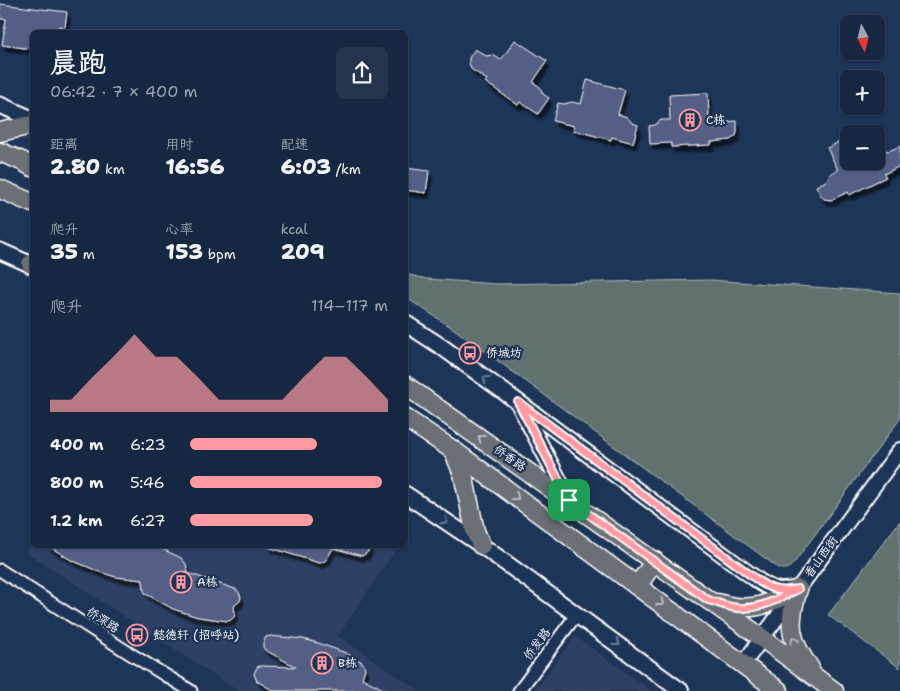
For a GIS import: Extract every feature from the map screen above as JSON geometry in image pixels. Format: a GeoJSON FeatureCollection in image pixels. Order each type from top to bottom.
{"type":"FeatureCollection","features":[{"type":"Feature","properties":{"kind":"main road"},"geometry":{"type":"LineString","coordinates":[[0,105],[30,118]]}},
{"type":"Feature","properties":{"kind":"main road"},"geometry":{"type":"LineString","coordinates":[[0,132],[30,125]]}},
{"type":"Feature","properties":{"kind":"main road"},"geometry":{"type":"LineString","coordinates":[[0,152],[30,166]]}},
{"type":"Feature","properties":{"kind":"main road"},"geometry":{"type":"LineString","coordinates":[[0,189],[30,202]]}},
{"type":"Feature","properties":{"kind":"main road"},"geometry":{"type":"LineString","coordinates":[[0,251],[30,263]]}},
{"type":"Feature","properties":{"kind":"main road"},"geometry":{"type":"LineString","coordinates":[[408,325],[518,402],[760,582],[771,589],[779,591],[798,589]]}},
{"type":"Feature","properties":{"kind":"main road","name":"侨香路"},"geometry":{"type":"LineString","coordinates":[[408,387],[569,500],[827,686]]}},
{"type":"Feature","properties":{"kind":"main road"},"geometry":{"type":"LineString","coordinates":[[518,402],[569,500]]}},
{"type":"Feature","properties":{"kind":"main road"},"geometry":{"type":"LineString","coordinates":[[408,420],[453,450],[780,691]]}},
{"type":"Feature","properties":{"kind":"main road"},"geometry":{"type":"LineString","coordinates":[[453,450],[463,474],[475,531],[482,545]]}},
{"type":"Feature","properties":{"kind":"main road"},"geometry":{"type":"LineString","coordinates":[[408,496],[482,545],[681,691]]}},
{"type":"Feature","properties":{"kind":"main road"},"geometry":{"type":"LineString","coordinates":[[637,586],[654,561]]}},
{"type":"Feature","properties":{"kind":"main road"},"geometry":{"type":"LineString","coordinates":[[708,600],[729,607],[751,608],[767,604],[798,589]]}},
{"type":"Feature","properties":{"kind":"main road"},"geometry":{"type":"LineString","coordinates":[[798,589],[792,607],[791,629],[797,649],[808,666],[827,686]]}},
{"type":"Feature","properties":{"kind":"street","name":"香山西街"},"geometry":{"type":"LineString","coordinates":[[743,664],[900,450]]}},
{"type":"Feature","properties":{"kind":"street","name":"侨深路"},"geometry":{"type":"LineString","coordinates":[[0,570],[191,691]]}},
{"type":"Feature","properties":{"kind":"street","name":"侨发路"},"geometry":{"type":"LineString","coordinates":[[519,691],[577,614]]}},
{"type":"Feature","properties":{"kind":"shaded area"},"geometry":{"type":"Polygon","coordinates":[[[30,545],[30,548],[397,548],[338,636],[420,691],[238,691],[26,552],[30,545]]]}},
{"type":"Feature","properties":{"kind":"shaded area"},"geometry":{"type":"Polygon","coordinates":[[[575,636],[652,691],[535,691],[575,636]]]}},
{"type":"Feature","properties":{"kind":"green space"},"geometry":{"type":"Polygon","coordinates":[[[408,275],[427,279],[496,284],[710,280],[900,293],[900,419],[794,563],[789,568],[781,569],[454,329],[408,299],[408,275]]]}},
{"type":"Feature","properties":{"kind":"green space"},"geometry":{"type":"Polygon","coordinates":[[[900,521],[900,668],[828,615],[900,521]]]}},
{"type":"Feature","properties":{"kind":"building"},"geometry":{"type":"Polygon","coordinates":[[[0,4],[67,12],[65,27],[59,26],[58,30],[30,30],[30,49],[2,45],[6,19],[0,19],[0,4]]]}},
{"type":"Feature","properties":{"kind":"building"},"geometry":{"type":"Polygon","coordinates":[[[515,40],[547,61],[533,82],[549,98],[538,114],[520,102],[518,105],[485,82],[487,80],[471,69],[469,63],[469,58],[475,49],[486,56],[493,55],[501,60],[515,40]]]}},
{"type":"Feature","properties":{"kind":"building"},"geometry":{"type":"Polygon","coordinates":[[[587,80],[625,90],[618,114],[627,117],[632,123],[638,125],[633,143],[612,137],[611,140],[573,130],[574,126],[553,121],[558,103],[572,102],[581,104],[587,80]]]}},
{"type":"Feature","properties":{"kind":"building","name":"C栋"},"geometry":{"type":"Polygon","coordinates":[[[708,93],[709,118],[718,118],[724,122],[737,121],[736,136],[730,140],[711,142],[711,145],[671,147],[671,143],[650,144],[649,126],[655,125],[661,120],[670,120],[669,95],[708,93]]]}},
{"type":"Feature","properties":{"kind":"building"},"geometry":{"type":"Polygon","coordinates":[[[840,142],[840,170],[885,170],[885,150],[889,151],[900,146],[900,166],[884,174],[886,177],[849,195],[848,192],[831,200],[824,199],[816,186],[826,181],[830,174],[838,170],[827,148],[840,142]]]}},
{"type":"Feature","properties":{"kind":"building"},"geometry":{"type":"Polygon","coordinates":[[[408,168],[429,171],[426,193],[408,190],[408,168]]]}},
{"type":"Feature","properties":{"kind":"building","name":"A栋"},"geometry":{"type":"Polygon","coordinates":[[[52,548],[160,548],[181,558],[186,564],[188,573],[235,589],[241,597],[240,601],[234,606],[235,614],[231,620],[198,617],[173,609],[146,594],[143,580],[116,577],[71,560],[52,548]]]}},
{"type":"Feature","properties":{"kind":"building"},"geometry":{"type":"Polygon","coordinates":[[[271,548],[333,548],[327,559],[319,563],[271,548]]]}},
{"type":"Feature","properties":{"kind":"building"},"geometry":{"type":"Polygon","coordinates":[[[333,548],[369,548],[368,552],[362,556],[333,548]]]}},
{"type":"Feature","properties":{"kind":"building","name":"B栋"},"geometry":{"type":"Polygon","coordinates":[[[266,637],[303,639],[346,653],[364,665],[365,669],[362,678],[387,691],[274,691],[257,681],[254,674],[257,667],[296,667],[265,650],[263,643],[266,637]]]}},
{"type":"Feature","properties":{"kind":"place","name":"C栋"},"geometry":{"type":"Point","coordinates":[690,120]}},
{"type":"Feature","properties":{"kind":"place","name":"侨城坊"},"geometry":{"type":"Point","coordinates":[470,353]}},
{"type":"Feature","properties":{"kind":"place","name":"A栋"},"geometry":{"type":"Point","coordinates":[181,582]}},
{"type":"Feature","properties":{"kind":"place","name":"懿德轩 (招呼站)"},"geometry":{"type":"Point","coordinates":[137,635]}},
{"type":"Feature","properties":{"kind":"place","name":"B栋"},"geometry":{"type":"Point","coordinates":[322,663]}},
{"type":"Feature","properties":{"kind":"route"},"geometry":{"type":"LineString","coordinates":[[518,402],[760,582],[771,589],[779,591],[798,589],[767,604],[751,608],[729,607],[708,600],[569,500],[518,402]]}}]}
